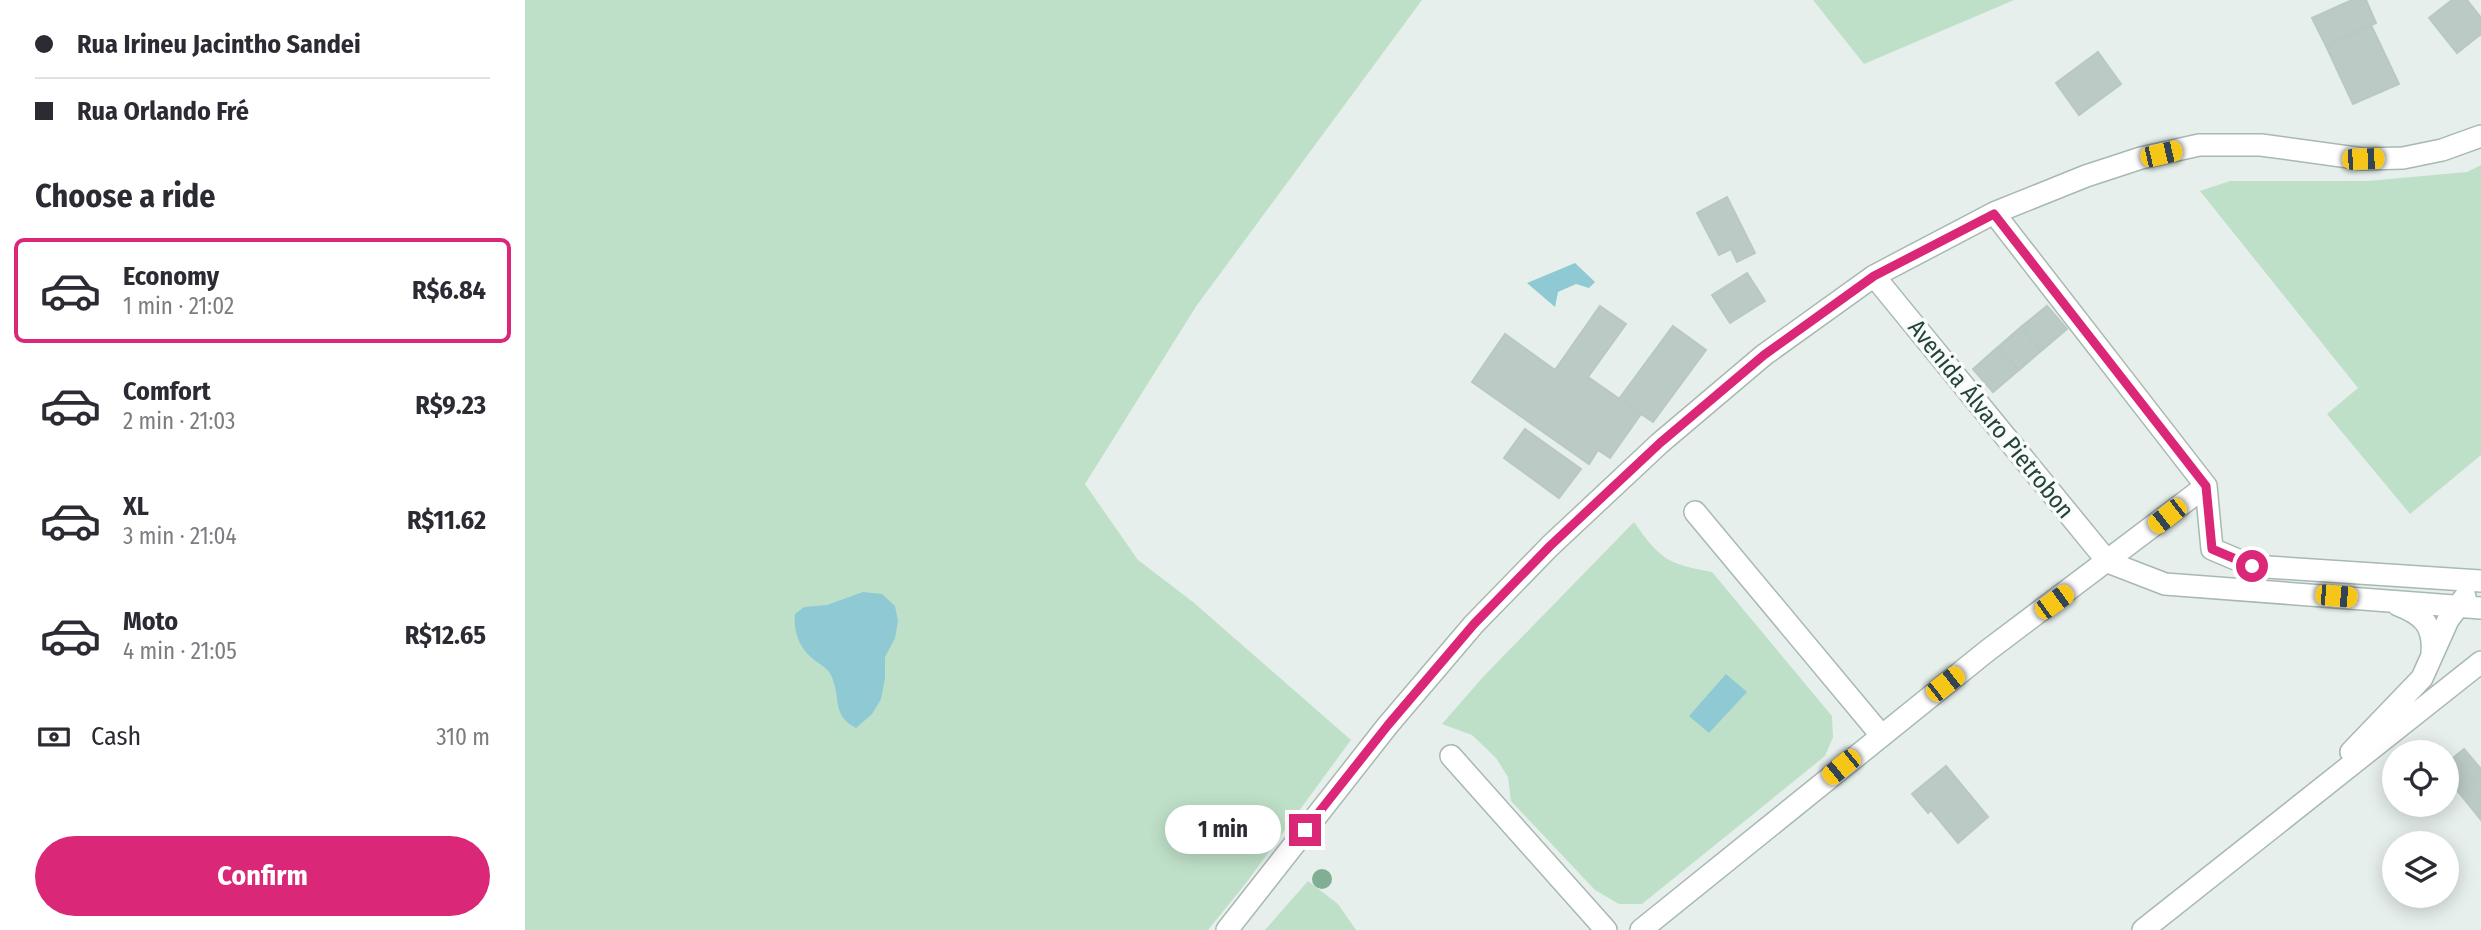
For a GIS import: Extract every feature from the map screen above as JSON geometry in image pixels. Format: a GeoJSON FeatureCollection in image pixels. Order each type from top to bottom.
{"type":"FeatureCollection","features":[{"type":"Feature","properties":{"kind":"street"},"geometry":{"type":"LineString","coordinates":[[1227,930],[1388,725],[1474,624],[1550,546],[1660,443],[1764,355],[1874,276],[1994,214],[2085,176],[2141,158],[2199,145],[2261,145],[2336,156],[2403,158],[2442,150],[2481,136]]}},
{"type":"Feature","properties":{"kind":"street"},"geometry":{"type":"LineString","coordinates":[[1994,214],[2206,486],[2212,549],[2252,566],[2481,581]]}},
{"type":"Feature","properties":{"kind":"street","name":"Avenida Álvaro Pietrobon"},"geometry":{"type":"LineString","coordinates":[[1874,276],[2108,562]]}},
{"type":"Feature","properties":{"kind":"street"},"geometry":{"type":"LineString","coordinates":[[1641,930],[1987,651],[2206,486]]}},
{"type":"Feature","properties":{"kind":"street"},"geometry":{"type":"LineString","coordinates":[[1695,512],[1881,735]]}},
{"type":"Feature","properties":{"kind":"street"},"geometry":{"type":"LineString","coordinates":[[2108,562],[2165,584],[2481,608]]}},
{"type":"Feature","properties":{"kind":"street"},"geometry":{"type":"LineString","coordinates":[[2303,802],[2422,678],[2441,634],[2457,606],[2469,592],[2481,587]]}},
{"type":"Feature","properties":{"kind":"street"},"geometry":{"type":"LineString","coordinates":[[2383,600],[2419,615],[2428,625],[2433,637],[2432,658]]}},
{"type":"Feature","properties":{"kind":"street"},"geometry":{"type":"LineString","coordinates":[[2143,930],[2481,662]]}},
{"type":"Feature","properties":{"kind":"street"},"geometry":{"type":"LineString","coordinates":[[1451,756],[1606,930]]}},
{"type":"Feature","properties":{"kind":"green space"},"geometry":{"type":"Polygon","coordinates":[[[525,0],[1422,0],[1197,305],[1085,484],[1138,560],[1193,602],[1351,740],[1208,930],[525,930],[525,0]]]}},
{"type":"Feature","properties":{"kind":"green space"},"geometry":{"type":"Polygon","coordinates":[[[1813,0],[2014,0],[1864,64],[1813,0]]]}},
{"type":"Feature","properties":{"kind":"green space"},"geometry":{"type":"Polygon","coordinates":[[[2481,165],[2481,455],[2410,514],[2327,414],[2358,388],[2200,191],[2230,181],[2368,181],[2467,172],[2481,165]]]}},
{"type":"Feature","properties":{"kind":"green space"},"geometry":{"type":"Polygon","coordinates":[[[1634,522],[1666,558],[1684,566],[1712,572],[1832,716],[1833,737],[1825,756],[1642,904],[1619,904],[1595,890],[1511,801],[1508,777],[1496,758],[1472,735],[1442,724],[1483,677],[1634,522]]]}},
{"type":"Feature","properties":{"kind":"green space"},"geometry":{"type":"Polygon","coordinates":[[[1308,881],[1338,904],[1356,930],[1265,930],[1308,881]]]}},
{"type":"Feature","properties":{"kind":"water"},"geometry":{"type":"Polygon","coordinates":[[[1575,263],[1595,282],[1589,288],[1576,284],[1558,292],[1555,307],[1527,283],[1575,263]]]}},
{"type":"Feature","properties":{"kind":"water"},"geometry":{"type":"Polygon","coordinates":[[[863,592],[882,594],[895,606],[898,621],[895,638],[885,657],[881,699],[872,714],[856,728],[839,710],[829,672],[807,654],[800,644],[795,614],[804,607],[827,605],[863,592]]]}},
{"type":"Feature","properties":{"kind":"water"},"geometry":{"type":"Polygon","coordinates":[[[1726,674],[1747,692],[1709,733],[1689,716],[1726,674]]]}},
{"type":"Feature","properties":{"kind":"building"},"geometry":{"type":"Polygon","coordinates":[[[2352,0],[2366,0],[2376,23],[2326,46],[2312,18],[2352,0]]]}},
{"type":"Feature","properties":{"kind":"building"},"geometry":{"type":"Polygon","coordinates":[[[2452,0],[2467,0],[2481,18],[2481,34],[2457,53],[2429,18],[2452,0]]]}},
{"type":"Feature","properties":{"kind":"building"},"geometry":{"type":"Polygon","coordinates":[[[2371,25],[2399,84],[2353,104],[2326,46],[2371,25]]]}},
{"type":"Feature","properties":{"kind":"building"},"geometry":{"type":"Polygon","coordinates":[[[2098,52],[2121,84],[2079,115],[2056,83],[2098,52]]]}},
{"type":"Feature","properties":{"kind":"building"},"geometry":{"type":"Polygon","coordinates":[[[1727,197],[1755,253],[1737,262],[1731,249],[1719,255],[1697,213],[1727,197]]]}},
{"type":"Feature","properties":{"kind":"building"},"geometry":{"type":"Polygon","coordinates":[[[1747,273],[1765,301],[1730,323],[1712,295],[1747,273]]]}},
{"type":"Feature","properties":{"kind":"building"},"geometry":{"type":"Polygon","coordinates":[[[1600,306],[1626,324],[1588,377],[1641,414],[1610,458],[1598,450],[1589,464],[1472,382],[1505,334],[1555,370],[1600,306]]]}},
{"type":"Feature","properties":{"kind":"building"},"geometry":{"type":"Polygon","coordinates":[[[2047,306],[2067,329],[2041,351],[2021,327],[2047,306]]]}},
{"type":"Feature","properties":{"kind":"building"},"geometry":{"type":"Polygon","coordinates":[[[1673,326],[1706,350],[1653,422],[1619,399],[1673,326]]]}},
{"type":"Feature","properties":{"kind":"building"},"geometry":{"type":"Polygon","coordinates":[[[2021,327],[2041,351],[2019,370],[1998,347],[2021,327]]]}},
{"type":"Feature","properties":{"kind":"building"},"geometry":{"type":"Polygon","coordinates":[[[1998,347],[2019,370],[1993,392],[1973,369],[1998,347]]]}},
{"type":"Feature","properties":{"kind":"building"},"geometry":{"type":"Polygon","coordinates":[[[1525,429],[1581,469],[1559,498],[1504,458],[1525,429]]]}},
{"type":"Feature","properties":{"kind":"building"},"geometry":{"type":"Polygon","coordinates":[[[2464,749],[2481,769],[2481,820],[2459,793],[2459,753],[2464,749]]]}},
{"type":"Feature","properties":{"kind":"building"},"geometry":{"type":"Polygon","coordinates":[[[1946,766],[1988,817],[1958,843],[1931,810],[1928,813],[1912,794],[1946,766]]]}},
{"type":"Feature","properties":{"kind":"route"},"geometry":{"type":"LineString","coordinates":[[1305,830],[1388,725],[1474,624],[1550,546],[1660,443],[1764,355],[1874,276],[1994,214],[2206,486],[2212,549],[2252,566]]}}]}
